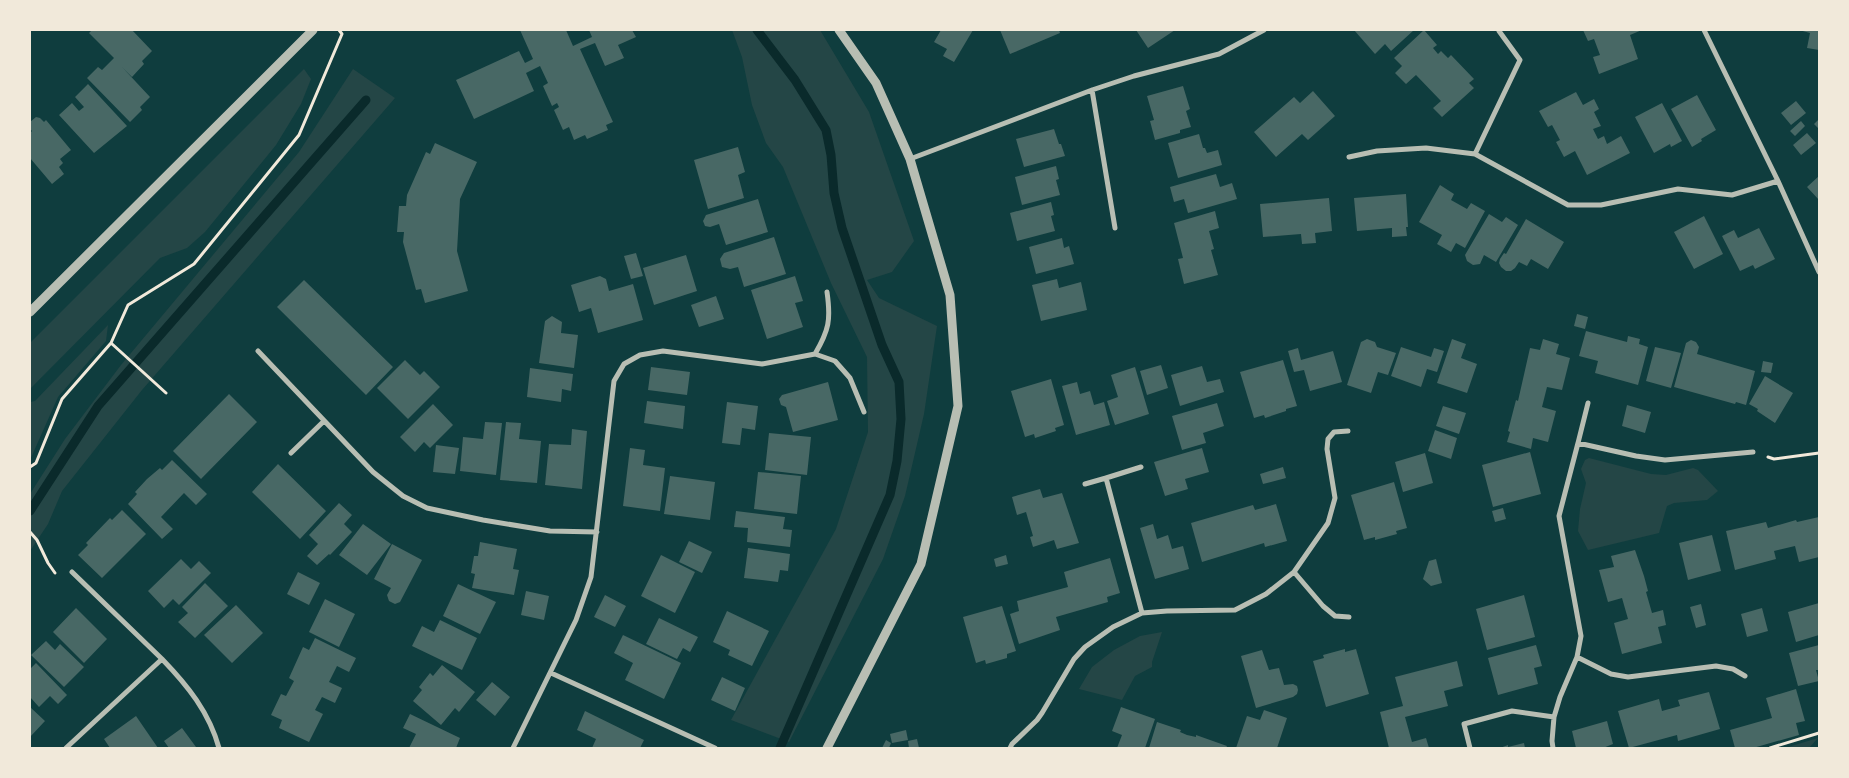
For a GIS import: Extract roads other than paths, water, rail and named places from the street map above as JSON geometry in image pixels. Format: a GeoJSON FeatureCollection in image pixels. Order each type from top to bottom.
{"type":"FeatureCollection","features":[{"type":"Feature","properties":{"kind":"street"},"geometry":{"type":"LineString","coordinates":[[30,312],[313,30]]}},
{"type":"Feature","properties":{"kind":"street"},"geometry":{"type":"LineString","coordinates":[[827,748],[921,564],[958,406],[950,294],[910,158],[876,83],[839,30]]}},
{"type":"Feature","properties":{"kind":"street"},"geometry":{"type":"LineString","coordinates":[[910,158],[1092,90],[1134,76],[1219,54],[1264,30]]}},
{"type":"Feature","properties":{"kind":"street"},"geometry":{"type":"LineString","coordinates":[[1704,30],[1778,181],[1819,272]]}},
{"type":"Feature","properties":{"kind":"street"},"geometry":{"type":"LineString","coordinates":[[1475,154],[1520,60],[1498,31]]}},
{"type":"Feature","properties":{"kind":"street"},"geometry":{"type":"LineString","coordinates":[[1092,90],[1115,228]]}},
{"type":"Feature","properties":{"kind":"street"},"geometry":{"type":"LineString","coordinates":[[1349,157],[1377,151],[1426,148],[1475,154],[1568,205],[1601,205],[1678,189],[1732,195],[1778,181]]}},
{"type":"Feature","properties":{"kind":"street"},"geometry":{"type":"LineString","coordinates":[[815,354],[827,334],[830,312],[827,292]]}},
{"type":"Feature","properties":{"kind":"street"},"geometry":{"type":"LineString","coordinates":[[258,351],[373,472],[403,496],[427,508],[550,531],[597,532]]}},
{"type":"Feature","properties":{"kind":"street"},"geometry":{"type":"LineString","coordinates":[[514,748],[576,620],[591,577],[614,380],[624,364],[640,355],[663,351],[762,364],[815,354],[835,361],[850,378],[864,412]]}},
{"type":"Feature","properties":{"kind":"street"},"geometry":{"type":"LineString","coordinates":[[1553,748],[1554,717],[1560,697],[1577,657],[1581,636],[1559,516],[1588,403]]}},
{"type":"Feature","properties":{"kind":"street"},"geometry":{"type":"LineString","coordinates":[[291,453],[324,421]]}},
{"type":"Feature","properties":{"kind":"street"},"geometry":{"type":"LineString","coordinates":[[1010,748],[1037,720],[1050,702],[1074,659],[1085,647],[1113,627],[1142,613],[1235,610],[1266,594],[1294,572],[1328,523],[1335,498],[1327,449],[1328,439],[1334,432],[1348,431]]}},
{"type":"Feature","properties":{"kind":"street"},"geometry":{"type":"LineString","coordinates":[[1578,443],[1636,456],[1665,460],[1753,452]]}},
{"type":"Feature","properties":{"kind":"street"},"geometry":{"type":"LineString","coordinates":[[1085,484],[1141,467]]}},
{"type":"Feature","properties":{"kind":"street"},"geometry":{"type":"LineString","coordinates":[[1106,478],[1142,613]]}},
{"type":"Feature","properties":{"kind":"street"},"geometry":{"type":"LineString","coordinates":[[72,572],[180,678],[206,713],[219,748]]}},
{"type":"Feature","properties":{"kind":"street"},"geometry":{"type":"LineString","coordinates":[[1294,572],[1323,606],[1335,616],[1349,617]]}},
{"type":"Feature","properties":{"kind":"street"},"geometry":{"type":"LineString","coordinates":[[1577,657],[1611,674],[1628,677],[1716,666],[1733,669],[1745,676]]}},
{"type":"Feature","properties":{"kind":"street"},"geometry":{"type":"LineString","coordinates":[[66,748],[162,659]]}},
{"type":"Feature","properties":{"kind":"street"},"geometry":{"type":"LineString","coordinates":[[551,673],[715,748]]}},
{"type":"Feature","properties":{"kind":"street"},"geometry":{"type":"LineString","coordinates":[[1470,748],[1464,724],[1512,711],[1554,717]]}},
{"type":"Feature","properties":{"kind":"waterway"},"geometry":{"type":"LineString","coordinates":[[757,30],[795,80],[826,130],[831,155],[834,193],[842,228],[882,345],[899,382],[901,419],[897,461],[890,495],[780,748]]}},
{"type":"Feature","properties":{"kind":"waterway"},"geometry":{"type":"LineString","coordinates":[[30,511],[98,406],[366,100]]}}]}
